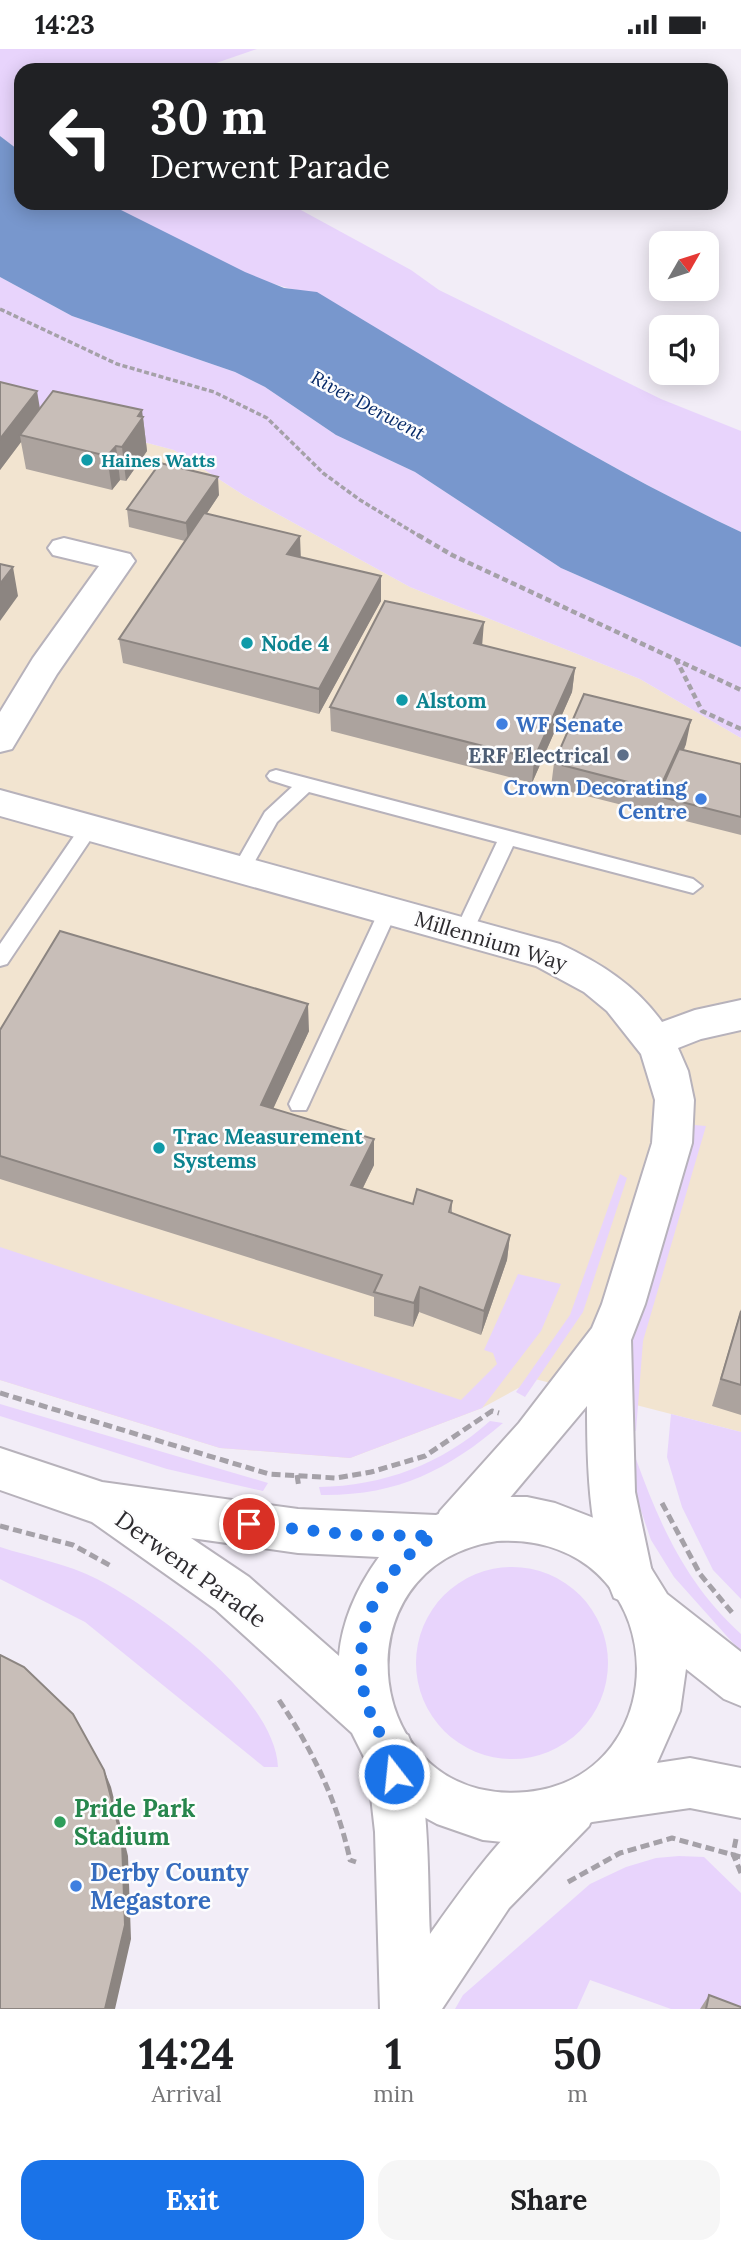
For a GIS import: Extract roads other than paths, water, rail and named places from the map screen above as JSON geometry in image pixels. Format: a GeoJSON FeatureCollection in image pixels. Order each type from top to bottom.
{"type":"FeatureCollection","features":[{"type":"Feature","properties":{"kind":"street"},"geometry":{"type":"LineString","coordinates":[[0,740],[45,666],[119,561],[64,548]]}},
{"type":"Feature","properties":{"kind":"street","name":"Millennium Way"},"geometry":{"type":"LineString","coordinates":[[0,803],[547,954],[581,969],[620,998],[653,1042],[671,1082],[675,1101],[674,1132],[631,1279],[609,1339],[504,1475],[445,1531]]}},
{"type":"Feature","properties":{"kind":"street"},"geometry":{"type":"LineString","coordinates":[[653,1042],[695,1025],[741,1015]]}},
{"type":"Feature","properties":{"kind":"street","name":"Millennium Way"},"geometry":{"type":"LineString","coordinates":[[409,2009],[491,1890],[581,1803],[626,1770],[650,1733],[657,1712],[662,1691],[660,1647],[622,1554],[611,1483],[609,1339]]}},
{"type":"Feature","properties":{"kind":"street","name":"Derwent Parade"},"geometry":{"type":"LineString","coordinates":[[0,1469],[102,1504],[298,1531],[354,1535],[445,1531]]}},
{"type":"Feature","properties":{"kind":"street","name":"Derwent Parade"},"geometry":{"type":"LineString","coordinates":[[102,1504],[232,1593],[382,1735],[422,1784],[461,1807],[505,1817],[549,1815],[581,1803]]}},
{"type":"Feature","properties":{"kind":"street"},"geometry":{"type":"LineString","coordinates":[[409,2009],[400,1832],[382,1735],[362,1669],[367,1621],[379,1591],[392,1571],[408,1554],[445,1531],[504,1518],[552,1526],[596,1548],[639,1595],[741,1682]]}},
{"type":"Feature","properties":{"kind":"street"},"geometry":{"type":"LineString","coordinates":[[581,1803],[690,1783],[741,1793]]}},
{"type":"Feature","properties":{"kind":"lane"},"geometry":{"type":"LineString","coordinates":[[276,776],[693,886]]}},
{"type":"Feature","properties":{"kind":"lane"},"geometry":{"type":"LineString","coordinates":[[241,870],[271,817],[306,785]]}},
{"type":"Feature","properties":{"kind":"lane"},"geometry":{"type":"LineString","coordinates":[[0,959],[89,828]]}},
{"type":"Feature","properties":{"kind":"lane"},"geometry":{"type":"LineString","coordinates":[[464,931],[508,838]]}},
{"type":"Feature","properties":{"kind":"lane"},"geometry":{"type":"LineString","coordinates":[[299,1104],[388,911]]}},
{"type":"Feature","properties":{"kind":"water","name":"River Derwent"},"geometry":{"type":"Polygon","coordinates":[[[0,136],[14,147],[14,210],[121,210],[245,272],[284,288],[317,292],[632,477],[741,532],[741,647],[561,568],[415,472],[336,435],[265,387],[235,372],[72,316],[0,277],[0,136]]]}},
{"type":"Feature","properties":{"kind":"place","name":"Haines Watts"},"geometry":{"type":"Point","coordinates":[87,460]}},
{"type":"Feature","properties":{"kind":"place","name":"Node 4"},"geometry":{"type":"Point","coordinates":[247,643]}},
{"type":"Feature","properties":{"kind":"place","name":"Alstom"},"geometry":{"type":"Point","coordinates":[402,700]}},
{"type":"Feature","properties":{"kind":"place","name":"WF Senate"},"geometry":{"type":"Point","coordinates":[502,724]}},
{"type":"Feature","properties":{"kind":"place","name":"ERF Electrical"},"geometry":{"type":"Point","coordinates":[623,755]}},
{"type":"Feature","properties":{"kind":"place","name":"Crown Decorating Centre"},"geometry":{"type":"Point","coordinates":[701,799]}},
{"type":"Feature","properties":{"kind":"place","name":"Trac Measurement Systems"},"geometry":{"type":"Point","coordinates":[159,1148]}},
{"type":"Feature","properties":{"kind":"place","name":"Pride Park Stadium"},"geometry":{"type":"Point","coordinates":[60,1822]}},
{"type":"Feature","properties":{"kind":"place","name":"Derby County Megastore"},"geometry":{"type":"Point","coordinates":[76,1886]}}]}
